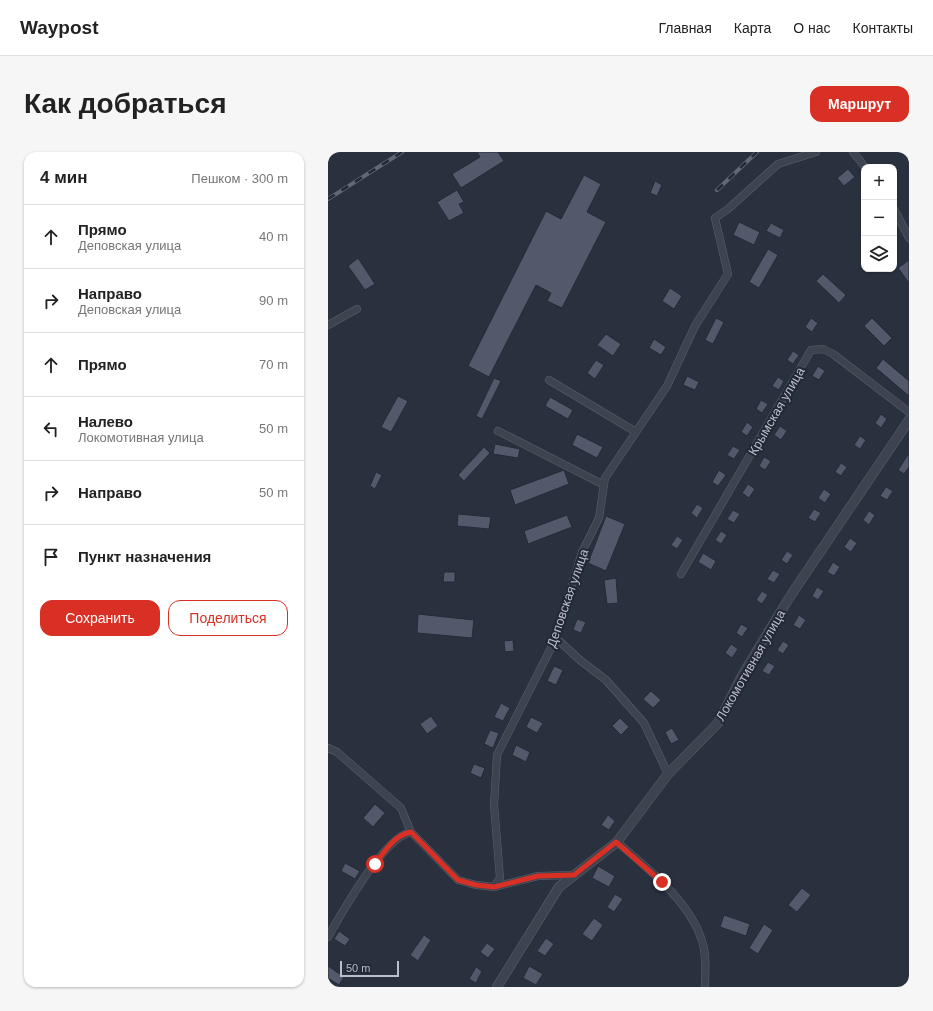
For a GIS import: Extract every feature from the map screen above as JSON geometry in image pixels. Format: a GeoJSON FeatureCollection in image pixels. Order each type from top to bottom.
{"type":"FeatureCollection","features":[{"type":"Feature","properties":{"kind":"street","name":"Деповская улица"},"geometry":{"type":"LineString","coordinates":[[494,887],[500,878],[494,805],[497,755],[556,638],[582,552],[599,518],[602,484],[667,386],[694,326],[728,274],[715,218],[728,209],[778,164],[816,152]]}},
{"type":"Feature","properties":{"kind":"street"},"geometry":{"type":"LineString","coordinates":[[853,152],[863,164]]}},
{"type":"Feature","properties":{"kind":"street"},"geometry":{"type":"LineString","coordinates":[[897,215],[909,238]]}},
{"type":"Feature","properties":{"kind":"street"},"geometry":{"type":"LineString","coordinates":[[328,325],[357,309]]}},
{"type":"Feature","properties":{"kind":"street","name":"Крымская улица"},"geometry":{"type":"LineString","coordinates":[[681,574],[811,350],[823,349],[833,354],[909,412]]}},
{"type":"Feature","properties":{"kind":"street"},"geometry":{"type":"LineString","coordinates":[[549,380],[636,432]]}},
{"type":"Feature","properties":{"kind":"street","name":"Локомотивная улица"},"geometry":{"type":"LineString","coordinates":[[496,987],[559,887],[616,842],[668,774],[718,723],[743,674],[791,594],[909,420]]}},
{"type":"Feature","properties":{"kind":"street"},"geometry":{"type":"LineString","coordinates":[[498,431],[586,478],[602,484]]}},
{"type":"Feature","properties":{"kind":"street"},"geometry":{"type":"LineString","coordinates":[[556,638],[581,661],[606,680],[644,723],[668,774]]}},
{"type":"Feature","properties":{"kind":"street"},"geometry":{"type":"LineString","coordinates":[[328,748],[337,752],[401,808],[411,832],[458,880],[476,885],[494,887],[538,876],[574,875]]}},
{"type":"Feature","properties":{"kind":"street"},"geometry":{"type":"LineString","coordinates":[[328,937],[344,908],[387,847],[404,833],[411,832]]}},
{"type":"Feature","properties":{"kind":"street"},"geometry":{"type":"LineString","coordinates":[[616,842],[662,882],[696,927],[703,942],[706,966],[705,987]]}},
{"type":"Feature","properties":{"kind":"building"},"geometry":{"type":"Polygon","coordinates":[[[477,152],[498,152],[504,161],[461,188],[452,174],[480,157],[477,152]]]}},
{"type":"Feature","properties":{"kind":"building"},"geometry":{"type":"Polygon","coordinates":[[[848,169],[855,177],[844,186],[837,178],[848,169]]]}},
{"type":"Feature","properties":{"kind":"building"},"geometry":{"type":"Polygon","coordinates":[[[584,175],[601,184],[587,212],[606,222],[562,308],[547,301],[551,293],[536,285],[489,377],[468,366],[546,211],[561,219],[584,175]]]}},
{"type":"Feature","properties":{"kind":"building"},"geometry":{"type":"Polygon","coordinates":[[[655,181],[662,185],[657,196],[650,193],[655,181]]]}},
{"type":"Feature","properties":{"kind":"building"},"geometry":{"type":"Polygon","coordinates":[[[457,190],[464,202],[459,204],[464,213],[449,221],[437,202],[457,190]]]}},
{"type":"Feature","properties":{"kind":"building"},"geometry":{"type":"Polygon","coordinates":[[[739,222],[760,232],[754,245],[733,235],[739,222]]]}},
{"type":"Feature","properties":{"kind":"building"},"geometry":{"type":"Polygon","coordinates":[[[771,223],[784,230],[780,238],[766,231],[771,223]]]}},
{"type":"Feature","properties":{"kind":"building"},"geometry":{"type":"Polygon","coordinates":[[[768,249],[778,255],[759,288],[749,282],[768,249]]]}},
{"type":"Feature","properties":{"kind":"building"},"geometry":{"type":"Polygon","coordinates":[[[358,258],[375,284],[365,290],[348,266],[358,258]]]}},
{"type":"Feature","properties":{"kind":"building"},"geometry":{"type":"Polygon","coordinates":[[[909,260],[909,283],[898,268],[909,260]]]}},
{"type":"Feature","properties":{"kind":"building"},"geometry":{"type":"Polygon","coordinates":[[[823,274],[846,295],[839,303],[816,281],[823,274]]]}},
{"type":"Feature","properties":{"kind":"building"},"geometry":{"type":"Polygon","coordinates":[[[670,288],[682,296],[674,309],[662,301],[670,288]]]}},
{"type":"Feature","properties":{"kind":"building"},"geometry":{"type":"Polygon","coordinates":[[[716,318],[724,322],[713,344],[705,340],[716,318]]]}},
{"type":"Feature","properties":{"kind":"building"},"geometry":{"type":"Polygon","coordinates":[[[811,318],[818,323],[812,332],[805,327],[811,318]]]}},
{"type":"Feature","properties":{"kind":"building"},"geometry":{"type":"Polygon","coordinates":[[[872,318],[892,338],[884,346],[864,326],[872,318]]]}},
{"type":"Feature","properties":{"kind":"building"},"geometry":{"type":"Polygon","coordinates":[[[606,334],[621,344],[613,356],[597,345],[606,334]]]}},
{"type":"Feature","properties":{"kind":"building"},"geometry":{"type":"Polygon","coordinates":[[[654,339],[666,347],[661,355],[649,348],[654,339]]]}},
{"type":"Feature","properties":{"kind":"building"},"geometry":{"type":"Polygon","coordinates":[[[793,351],[799,355],[793,364],[787,360],[793,351]]]}},
{"type":"Feature","properties":{"kind":"building"},"geometry":{"type":"Polygon","coordinates":[[[883,359],[909,381],[909,396],[876,368],[883,359]]]}},
{"type":"Feature","properties":{"kind":"building"},"geometry":{"type":"Polygon","coordinates":[[[596,360],[604,365],[595,379],[587,373],[596,360]]]}},
{"type":"Feature","properties":{"kind":"building"},"geometry":{"type":"Polygon","coordinates":[[[818,366],[825,371],[819,380],[812,376],[818,366]]]}},
{"type":"Feature","properties":{"kind":"building"},"geometry":{"type":"Polygon","coordinates":[[[687,376],[699,382],[695,390],[683,385],[687,376]]]}},
{"type":"Feature","properties":{"kind":"building"},"geometry":{"type":"Polygon","coordinates":[[[778,377],[784,381],[779,390],[772,386],[778,377]]]}},
{"type":"Feature","properties":{"kind":"building"},"geometry":{"type":"Polygon","coordinates":[[[494,378],[501,381],[482,419],[476,416],[494,378]]]}},
{"type":"Feature","properties":{"kind":"building"},"geometry":{"type":"Polygon","coordinates":[[[398,396],[408,401],[391,432],[381,427],[398,396]]]}},
{"type":"Feature","properties":{"kind":"building"},"geometry":{"type":"Polygon","coordinates":[[[550,397],[573,410],[568,419],[545,406],[550,397]]]}},
{"type":"Feature","properties":{"kind":"building"},"geometry":{"type":"Polygon","coordinates":[[[761,400],[768,404],[762,413],[756,409],[761,400]]]}},
{"type":"Feature","properties":{"kind":"building"},"geometry":{"type":"Polygon","coordinates":[[[881,414],[887,419],[881,428],[875,423],[881,414]]]}},
{"type":"Feature","properties":{"kind":"building"},"geometry":{"type":"Polygon","coordinates":[[[747,422],[753,427],[747,436],[741,432],[747,422]]]}},
{"type":"Feature","properties":{"kind":"building"},"geometry":{"type":"Polygon","coordinates":[[[780,426],[787,431],[781,440],[774,435],[780,426]]]}},
{"type":"Feature","properties":{"kind":"building"},"geometry":{"type":"Polygon","coordinates":[[[577,434],[603,447],[597,458],[572,445],[577,434]]]}},
{"type":"Feature","properties":{"kind":"building"},"geometry":{"type":"Polygon","coordinates":[[[860,436],[866,440],[860,449],[854,445],[860,436]]]}},
{"type":"Feature","properties":{"kind":"building"},"geometry":{"type":"Polygon","coordinates":[[[495,444],[520,449],[518,458],[493,454],[495,444]]]}},
{"type":"Feature","properties":{"kind":"building"},"geometry":{"type":"Polygon","coordinates":[[[733,446],[740,450],[734,459],[727,455],[733,446]]]}},
{"type":"Feature","properties":{"kind":"building"},"geometry":{"type":"Polygon","coordinates":[[[484,447],[490,453],[464,481],[458,475],[484,447]]]}},
{"type":"Feature","properties":{"kind":"building"},"geometry":{"type":"Polygon","coordinates":[[[909,453],[909,467],[904,474],[898,470],[909,453]]]}},
{"type":"Feature","properties":{"kind":"building"},"geometry":{"type":"Polygon","coordinates":[[[764,457],[771,461],[765,470],[759,466],[764,457]]]}},
{"type":"Feature","properties":{"kind":"building"},"geometry":{"type":"Polygon","coordinates":[[[841,463],[847,467],[841,476],[835,472],[841,463]]]}},
{"type":"Feature","properties":{"kind":"building"},"geometry":{"type":"Polygon","coordinates":[[[564,470],[569,484],[515,505],[510,490],[564,470]]]}},
{"type":"Feature","properties":{"kind":"building"},"geometry":{"type":"Polygon","coordinates":[[[719,470],[726,475],[718,486],[712,482],[719,470]]]}},
{"type":"Feature","properties":{"kind":"building"},"geometry":{"type":"Polygon","coordinates":[[[376,472],[382,475],[375,489],[370,486],[376,472]]]}},
{"type":"Feature","properties":{"kind":"building"},"geometry":{"type":"Polygon","coordinates":[[[748,484],[755,489],[749,498],[742,493],[748,484]]]}},
{"type":"Feature","properties":{"kind":"building"},"geometry":{"type":"Polygon","coordinates":[[[886,487],[893,491],[887,500],[880,496],[886,487]]]}},
{"type":"Feature","properties":{"kind":"building"},"geometry":{"type":"Polygon","coordinates":[[[824,489],[831,494],[825,503],[818,498],[824,489]]]}},
{"type":"Feature","properties":{"kind":"building"},"geometry":{"type":"Polygon","coordinates":[[[697,504],[703,508],[697,518],[691,513],[697,504]]]}},
{"type":"Feature","properties":{"kind":"building"},"geometry":{"type":"Polygon","coordinates":[[[814,509],[821,513],[815,522],[808,518],[814,509]]]}},
{"type":"Feature","properties":{"kind":"building"},"geometry":{"type":"Polygon","coordinates":[[[733,510],[740,514],[734,523],[727,519],[733,510]]]}},
{"type":"Feature","properties":{"kind":"building"},"geometry":{"type":"Polygon","coordinates":[[[869,511],[875,515],[869,525],[863,520],[869,511]]]}},
{"type":"Feature","properties":{"kind":"building"},"geometry":{"type":"Polygon","coordinates":[[[458,514],[491,517],[489,529],[457,526],[458,514]]]}},
{"type":"Feature","properties":{"kind":"building"},"geometry":{"type":"Polygon","coordinates":[[[567,515],[572,527],[528,544],[524,531],[567,515]]]}},
{"type":"Feature","properties":{"kind":"building"},"geometry":{"type":"Polygon","coordinates":[[[606,516],[625,524],[606,571],[588,563],[606,516]]]}},
{"type":"Feature","properties":{"kind":"building"},"geometry":{"type":"Polygon","coordinates":[[[721,531],[727,535],[721,544],[715,540],[721,531]]]}},
{"type":"Feature","properties":{"kind":"building"},"geometry":{"type":"Polygon","coordinates":[[[677,536],[683,540],[677,549],[671,545],[677,536]]]}},
{"type":"Feature","properties":{"kind":"building"},"geometry":{"type":"Polygon","coordinates":[[[850,538],[857,543],[851,552],[844,547],[850,538]]]}},
{"type":"Feature","properties":{"kind":"building"},"geometry":{"type":"Polygon","coordinates":[[[787,551],[793,555],[787,564],[781,560],[787,551]]]}},
{"type":"Feature","properties":{"kind":"building"},"geometry":{"type":"Polygon","coordinates":[[[703,553],[716,561],[711,570],[698,562],[703,553]]]}},
{"type":"Feature","properties":{"kind":"building"},"geometry":{"type":"Polygon","coordinates":[[[833,562],[840,567],[834,576],[827,572],[833,562]]]}},
{"type":"Feature","properties":{"kind":"building"},"geometry":{"type":"Polygon","coordinates":[[[773,570],[780,574],[774,583],[767,579],[773,570]]]}},
{"type":"Feature","properties":{"kind":"building"},"geometry":{"type":"Polygon","coordinates":[[[444,572],[455,572],[455,582],[443,582],[444,572]]]}},
{"type":"Feature","properties":{"kind":"building"},"geometry":{"type":"Polygon","coordinates":[[[616,578],[618,603],[607,604],[604,580],[616,578]]]}},
{"type":"Feature","properties":{"kind":"building"},"geometry":{"type":"Polygon","coordinates":[[[817,587],[824,591],[818,600],[812,596],[817,587]]]}},
{"type":"Feature","properties":{"kind":"building"},"geometry":{"type":"Polygon","coordinates":[[[762,591],[768,595],[762,604],[756,600],[762,591]]]}},
{"type":"Feature","properties":{"kind":"building"},"geometry":{"type":"Polygon","coordinates":[[[418,614],[474,620],[472,638],[417,633],[418,614]]]}},
{"type":"Feature","properties":{"kind":"building"},"geometry":{"type":"Polygon","coordinates":[[[799,615],[806,620],[800,629],[793,625],[799,615]]]}},
{"type":"Feature","properties":{"kind":"building"},"geometry":{"type":"Polygon","coordinates":[[[577,619],[586,622],[581,633],[573,630],[577,619]]]}},
{"type":"Feature","properties":{"kind":"building"},"geometry":{"type":"Polygon","coordinates":[[[741,624],[748,628],[742,637],[736,633],[741,624]]]}},
{"type":"Feature","properties":{"kind":"building"},"geometry":{"type":"Polygon","coordinates":[[[513,640],[514,651],[505,652],[504,641],[513,640]]]}},
{"type":"Feature","properties":{"kind":"building"},"geometry":{"type":"Polygon","coordinates":[[[783,641],[789,645],[783,654],[777,650],[783,641]]]}},
{"type":"Feature","properties":{"kind":"building"},"geometry":{"type":"Polygon","coordinates":[[[731,644],[738,649],[732,658],[725,653],[731,644]]]}},
{"type":"Feature","properties":{"kind":"building"},"geometry":{"type":"Polygon","coordinates":[[[768,662],[775,666],[769,675],[762,671],[768,662]]]}},
{"type":"Feature","properties":{"kind":"building"},"geometry":{"type":"Polygon","coordinates":[[[554,666],[563,670],[556,685],[547,681],[554,666]]]}},
{"type":"Feature","properties":{"kind":"building"},"geometry":{"type":"Polygon","coordinates":[[[651,691],[661,700],[653,708],[643,699],[651,691]]]}},
{"type":"Feature","properties":{"kind":"building"},"geometry":{"type":"Polygon","coordinates":[[[501,703],[510,708],[503,721],[494,717],[501,703]]]}},
{"type":"Feature","properties":{"kind":"building"},"geometry":{"type":"Polygon","coordinates":[[[431,716],[438,726],[427,734],[420,724],[431,716]]]}},
{"type":"Feature","properties":{"kind":"building"},"geometry":{"type":"Polygon","coordinates":[[[531,717],[543,723],[537,733],[526,727],[531,717]]]}},
{"type":"Feature","properties":{"kind":"building"},"geometry":{"type":"Polygon","coordinates":[[[620,718],[629,727],[621,735],[612,726],[620,718]]]}},
{"type":"Feature","properties":{"kind":"building"},"geometry":{"type":"Polygon","coordinates":[[[672,728],[679,740],[671,744],[665,732],[672,728]]]}},
{"type":"Feature","properties":{"kind":"building"},"geometry":{"type":"Polygon","coordinates":[[[490,730],[499,733],[493,748],[484,744],[490,730]]]}},
{"type":"Feature","properties":{"kind":"building"},"geometry":{"type":"Polygon","coordinates":[[[516,745],[530,752],[526,762],[512,755],[516,745]]]}},
{"type":"Feature","properties":{"kind":"building"},"geometry":{"type":"Polygon","coordinates":[[[474,764],[485,768],[481,778],[470,773],[474,764]]]}},
{"type":"Feature","properties":{"kind":"building"},"geometry":{"type":"Polygon","coordinates":[[[375,804],[385,813],[373,827],[363,818],[375,804]]]}},
{"type":"Feature","properties":{"kind":"building"},"geometry":{"type":"Polygon","coordinates":[[[608,815],[615,821],[609,830],[601,825],[608,815]]]}},
{"type":"Feature","properties":{"kind":"building"},"geometry":{"type":"Polygon","coordinates":[[[345,863],[360,871],[355,879],[341,871],[345,863]]]}},
{"type":"Feature","properties":{"kind":"building"},"geometry":{"type":"Polygon","coordinates":[[[598,866],[615,876],[609,887],[592,878],[598,866]]]}},
{"type":"Feature","properties":{"kind":"building"},"geometry":{"type":"Polygon","coordinates":[[[802,888],[811,895],[797,912],[788,905],[802,888]]]}},
{"type":"Feature","properties":{"kind":"building"},"geometry":{"type":"Polygon","coordinates":[[[615,894],[623,899],[614,912],[607,907],[615,894]]]}},
{"type":"Feature","properties":{"kind":"building"},"geometry":{"type":"Polygon","coordinates":[[[724,915],[750,924],[746,936],[720,927],[724,915]]]}},
{"type":"Feature","properties":{"kind":"building"},"geometry":{"type":"Polygon","coordinates":[[[594,918],[603,925],[592,941],[582,934],[594,918]]]}},
{"type":"Feature","properties":{"kind":"building"},"geometry":{"type":"Polygon","coordinates":[[[764,924],[773,930],[758,954],[749,948],[764,924]]]}},
{"type":"Feature","properties":{"kind":"building"},"geometry":{"type":"Polygon","coordinates":[[[339,931],[350,939],[345,946],[334,939],[339,931]]]}},
{"type":"Feature","properties":{"kind":"building"},"geometry":{"type":"Polygon","coordinates":[[[424,935],[431,940],[418,961],[410,955],[424,935]]]}},
{"type":"Feature","properties":{"kind":"building"},"geometry":{"type":"Polygon","coordinates":[[[546,938],[554,944],[545,956],[537,951],[546,938]]]}},
{"type":"Feature","properties":{"kind":"building"},"geometry":{"type":"Polygon","coordinates":[[[487,943],[495,949],[488,958],[480,952],[487,943]]]}},
{"type":"Feature","properties":{"kind":"building"},"geometry":{"type":"Polygon","coordinates":[[[328,966],[344,977],[339,985],[328,978],[328,966]]]}},
{"type":"Feature","properties":{"kind":"building"},"geometry":{"type":"Polygon","coordinates":[[[529,966],[543,974],[536,985],[523,978],[529,966]]]}},
{"type":"Feature","properties":{"kind":"building"},"geometry":{"type":"Polygon","coordinates":[[[476,967],[482,971],[476,983],[469,979],[476,967]]]}},
{"type":"Feature","properties":{"kind":"railway"},"geometry":{"type":"LineString","coordinates":[[328,199],[402,152]]}},
{"type":"Feature","properties":{"kind":"railway"},"geometry":{"type":"LineString","coordinates":[[717,190],[757,152]]}},
{"type":"Feature","properties":{"kind":"route"},"geometry":{"type":"LineString","coordinates":[[375,864],[387,847],[396,838],[404,833],[411,832],[458,880],[476,885],[494,887],[538,876],[574,875],[616,842],[641,862],[662,882]]}}]}
